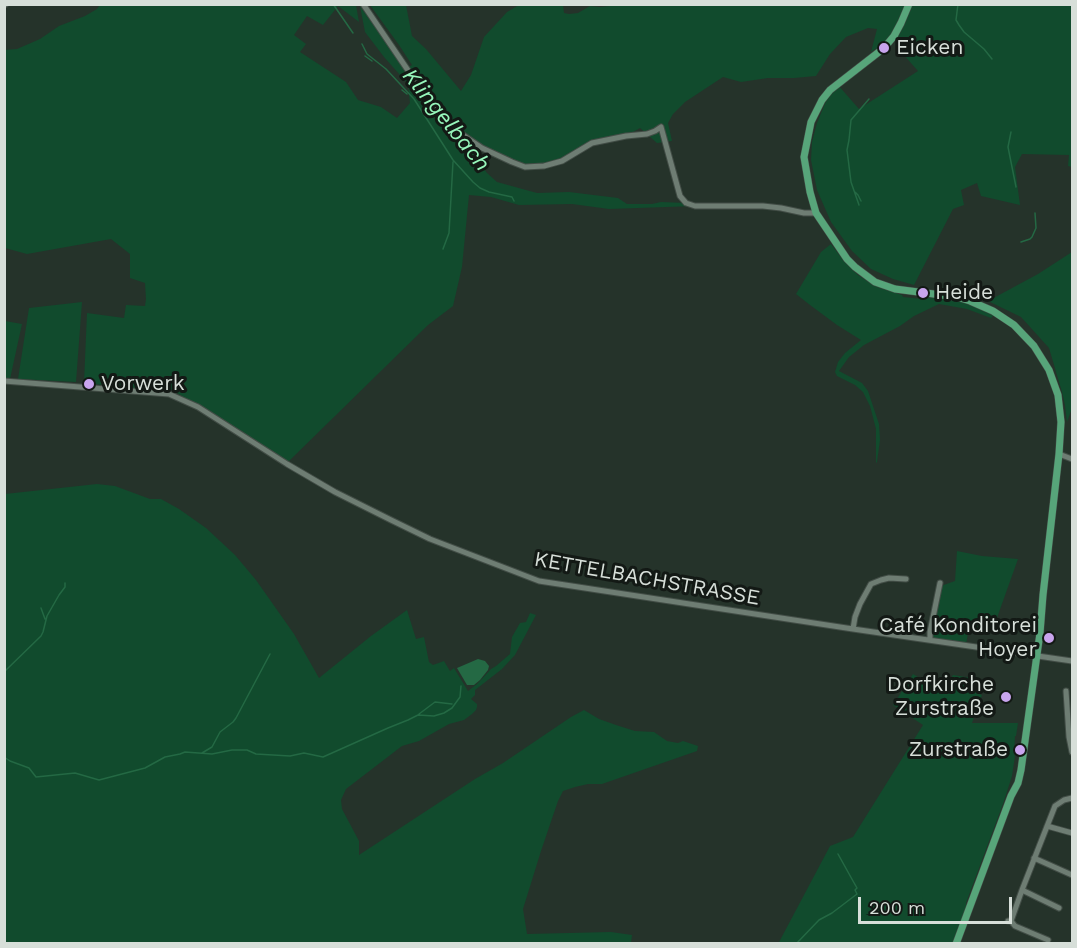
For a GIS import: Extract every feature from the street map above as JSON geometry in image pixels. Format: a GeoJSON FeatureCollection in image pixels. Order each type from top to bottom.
{"type":"FeatureCollection","features":[{"type":"Feature","properties":{"kind":"main road"},"geometry":{"type":"LineString","coordinates":[[909,4],[894,36],[884,48],[830,90],[822,100],[811,122],[804,157],[810,192],[816,213],[855,267],[875,282],[895,289],[957,297],[976,303],[1000,315],[1025,335],[1041,356],[1054,382],[1061,422],[1059,454],[1042,614],[1035,656]]}},
{"type":"Feature","properties":{"kind":"main road"},"geometry":{"type":"LineString","coordinates":[[956,944],[1022,770],[1035,656],[1039,591],[1049,538]]}},
{"type":"Feature","properties":{"kind":"street"},"geometry":{"type":"LineString","coordinates":[[363,4],[422,91],[447,121],[482,148],[512,162],[525,167],[543,166],[562,161],[592,143],[647,134],[661,127],[681,196],[686,203],[695,206],[763,206],[816,213]]}},
{"type":"Feature","properties":{"kind":"street","name":"KETTELBACHSTRASSE"},"geometry":{"type":"LineString","coordinates":[[4,381],[169,394],[198,408],[335,492],[430,539],[539,581],[1072,661]]}},
{"type":"Feature","properties":{"kind":"street"},"geometry":{"type":"LineString","coordinates":[[1059,454],[1072,459]]}},
{"type":"Feature","properties":{"kind":"street"},"geometry":{"type":"LineString","coordinates":[[853,629],[860,604],[872,584],[889,578],[906,579]]}},
{"type":"Feature","properties":{"kind":"street"},"geometry":{"type":"LineString","coordinates":[[930,640],[940,583]]}},
{"type":"Feature","properties":{"kind":"street"},"geometry":{"type":"LineString","coordinates":[[1066,691],[1072,752]]}},
{"type":"Feature","properties":{"kind":"street"},"geometry":{"type":"LineString","coordinates":[[1048,940],[1015,926],[1010,921],[1055,806],[1072,798]]}},
{"type":"Feature","properties":{"kind":"street"},"geometry":{"type":"LineString","coordinates":[[1047,826],[1072,833]]}},
{"type":"Feature","properties":{"kind":"street"},"geometry":{"type":"LineString","coordinates":[[1034,858],[1072,875]]}},
{"type":"Feature","properties":{"kind":"street"},"geometry":{"type":"LineString","coordinates":[[1022,890],[1059,908]]}},
{"type":"Feature","properties":{"kind":"shaded area"},"geometry":{"type":"Polygon","coordinates":[[[610,4],[1072,5],[1072,167],[1068,166],[1069,155],[1022,154],[1015,167],[1020,205],[981,196],[977,183],[961,190],[964,205],[953,209],[914,285],[871,269],[852,251],[831,222],[817,190],[811,160],[812,142],[817,123],[826,101],[838,85],[859,109],[918,71],[895,45],[899,40],[889,40],[871,52],[877,29],[868,28],[846,37],[830,54],[816,76],[768,78],[741,82],[723,77],[685,102],[673,114],[668,123],[672,141],[657,143],[640,128],[626,136],[592,143],[562,161],[525,167],[482,148],[476,158],[497,182],[537,193],[569,192],[618,198],[627,204],[661,202],[686,203],[695,206],[609,209],[572,204],[519,205],[491,197],[469,195],[462,267],[453,306],[428,325],[288,462],[172,390],[84,383],[87,313],[124,318],[126,305],[145,306],[145,283],[130,278],[130,254],[111,239],[27,254],[5,248],[4,50],[17,49],[40,39],[59,26],[85,16],[100,5],[356,5],[359,22],[338,6],[323,25],[307,16],[294,35],[306,44],[300,52],[346,82],[358,100],[381,107],[397,118],[410,103],[408,84],[365,32],[360,6],[405,69],[412,65],[370,5],[406,5],[412,36],[426,49],[461,91],[471,75],[484,37],[507,12],[519,5],[563,5],[564,13],[569,14],[578,13],[590,6],[600,7],[610,4]]]}},
{"type":"Feature","properties":{"kind":"shaded area"},"geometry":{"type":"Polygon","coordinates":[[[831,244],[858,275],[876,286],[903,297],[923,299],[932,297],[962,302],[994,315],[991,318],[967,309],[939,304],[864,345],[849,357],[839,371],[862,383],[868,391],[879,424],[880,440],[876,463],[876,429],[870,406],[863,392],[837,376],[835,372],[838,362],[845,353],[861,340],[796,294],[821,252],[831,244]]]}},
{"type":"Feature","properties":{"kind":"shaded area"},"geometry":{"type":"Polygon","coordinates":[[[1072,252],[1072,408],[1067,422],[1062,392],[1049,348],[1021,317],[988,301],[1038,274],[1072,252]]]}},
{"type":"Feature","properties":{"kind":"shaded area"},"geometry":{"type":"Polygon","coordinates":[[[82,302],[76,382],[18,379],[29,308],[82,302]]]}},
{"type":"Feature","properties":{"kind":"shaded area"},"geometry":{"type":"Polygon","coordinates":[[[5,321],[22,324],[10,379],[5,378],[5,321]]]}},
{"type":"Feature","properties":{"kind":"shaded area"},"geometry":{"type":"Polygon","coordinates":[[[97,484],[115,486],[150,499],[161,499],[206,528],[235,555],[256,580],[294,634],[319,678],[407,610],[416,639],[424,637],[429,662],[433,665],[444,661],[450,671],[454,668],[468,691],[510,654],[512,637],[520,623],[526,622],[530,613],[536,615],[515,655],[502,669],[475,690],[475,695],[471,699],[477,707],[472,714],[419,741],[402,746],[346,789],[341,800],[342,809],[359,841],[359,855],[584,710],[599,719],[635,731],[654,732],[667,741],[678,743],[683,741],[698,746],[697,751],[602,784],[588,784],[563,791],[558,801],[523,909],[527,934],[611,932],[632,935],[631,943],[5,943],[5,494],[97,484]]]}},
{"type":"Feature","properties":{"kind":"shaded area"},"geometry":{"type":"Polygon","coordinates":[[[957,551],[1018,559],[993,629],[969,627],[966,645],[930,640],[938,587],[955,581],[957,551]]]}},
{"type":"Feature","properties":{"kind":"shaded area"},"geometry":{"type":"Polygon","coordinates":[[[478,659],[485,661],[489,666],[488,670],[474,685],[467,685],[457,668],[478,659]]]}},
{"type":"Feature","properties":{"kind":"shaded area"},"geometry":{"type":"Polygon","coordinates":[[[913,674],[942,692],[953,675],[972,678],[967,688],[982,695],[972,723],[1018,723],[1012,776],[966,903],[967,914],[959,943],[778,944],[830,846],[853,837],[923,725],[893,705],[913,674]]]}},
{"type":"Feature","properties":{"kind":"waterway","name":"Klingelbach"},"geometry":{"type":"LineString","coordinates":[[333,4],[353,33]]}},
{"type":"Feature","properties":{"kind":"waterway"},"geometry":{"type":"LineString","coordinates":[[958,4],[956,20],[959,25],[992,59]]}},
{"type":"Feature","properties":{"kind":"waterway","name":"Klingelbach"},"geometry":{"type":"LineString","coordinates":[[362,44],[367,54],[386,69],[414,99],[453,160],[473,182],[489,192],[512,197],[514,201]]}},
{"type":"Feature","properties":{"kind":"waterway","name":"Klingelbach"},"geometry":{"type":"LineString","coordinates":[[365,56],[372,61]]}},
{"type":"Feature","properties":{"kind":"waterway","name":"Klingelbach"},"geometry":{"type":"LineString","coordinates":[[402,90],[407,94]]}},
{"type":"Feature","properties":{"kind":"waterway"},"geometry":{"type":"LineString","coordinates":[[859,205],[851,182],[847,150],[851,120],[869,99]]}},
{"type":"Feature","properties":{"kind":"waterway"},"geometry":{"type":"LineString","coordinates":[[1011,132],[1008,147],[1016,187]]}},
{"type":"Feature","properties":{"kind":"waterway"},"geometry":{"type":"LineString","coordinates":[[443,249],[449,233],[453,162]]}},
{"type":"Feature","properties":{"kind":"waterway"},"geometry":{"type":"LineString","coordinates":[[855,192],[861,201]]}},
{"type":"Feature","properties":{"kind":"waterway"},"geometry":{"type":"LineString","coordinates":[[1021,242],[1032,237],[1036,228],[1035,213]]}},
{"type":"Feature","properties":{"kind":"waterway"},"geometry":{"type":"LineString","coordinates":[[4,672],[41,636],[47,616],[65,587],[65,583]]}},
{"type":"Feature","properties":{"kind":"waterway"},"geometry":{"type":"LineString","coordinates":[[41,608],[45,619]]}},
{"type":"Feature","properties":{"kind":"waterway"},"geometry":{"type":"LineString","coordinates":[[202,753],[212,747],[220,732],[236,718],[270,654]]}},
{"type":"Feature","properties":{"kind":"waterway"},"geometry":{"type":"LineString","coordinates":[[4,757],[29,768],[36,777],[75,773],[99,780],[145,768],[165,757],[185,752],[212,754],[247,750],[256,754],[290,756],[304,753],[323,757],[418,715],[434,716],[444,713],[452,708],[460,697],[461,686]]}},
{"type":"Feature","properties":{"kind":"waterway"},"geometry":{"type":"LineString","coordinates":[[419,714],[435,702],[452,704]]}},
{"type":"Feature","properties":{"kind":"waterway"},"geometry":{"type":"LineString","coordinates":[[796,944],[819,920],[857,894],[855,890],[857,888],[838,854]]}},
{"type":"Feature","properties":{"kind":"place","name":"Eicken"},"geometry":{"type":"Point","coordinates":[884,48]}},
{"type":"Feature","properties":{"kind":"place","name":"Heide"},"geometry":{"type":"Point","coordinates":[923,293]}},
{"type":"Feature","properties":{"kind":"place","name":"Vorwerk"},"geometry":{"type":"Point","coordinates":[89,384]}},
{"type":"Feature","properties":{"kind":"place","name":"Café Konditorei Hoyer"},"geometry":{"type":"Point","coordinates":[1049,638]}},
{"type":"Feature","properties":{"kind":"place","name":"Dorfkirche Zurstraße"},"geometry":{"type":"Point","coordinates":[1006,697]}},
{"type":"Feature","properties":{"kind":"place","name":"Zurstraße"},"geometry":{"type":"Point","coordinates":[1020,750]}}]}
